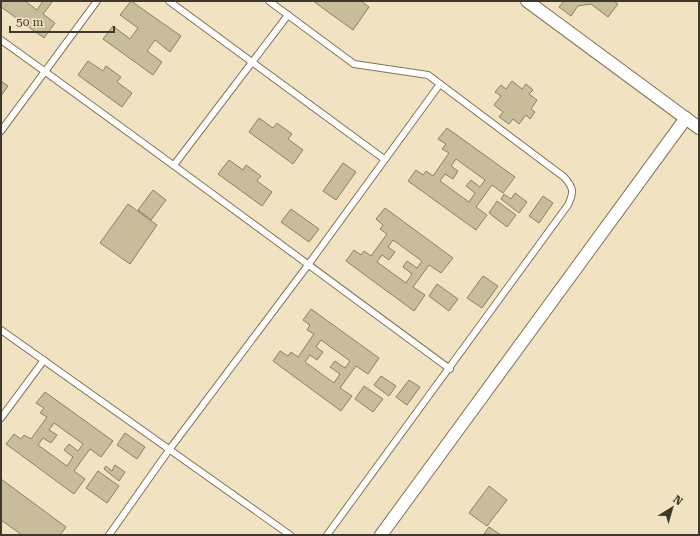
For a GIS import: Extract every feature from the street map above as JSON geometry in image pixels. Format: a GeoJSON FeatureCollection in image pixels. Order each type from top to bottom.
{"type":"FeatureCollection","features":[{"type":"Feature","properties":{"kind":"street"},"geometry":{"type":"LineString","coordinates":[[526,1],[699,128]]}},
{"type":"Feature","properties":{"kind":"street"},"geometry":{"type":"LineString","coordinates":[[381,535],[686,118]]}},
{"type":"Feature","properties":{"kind":"lane"},"geometry":{"type":"LineString","coordinates":[[1,131],[97,1]]}},
{"type":"Feature","properties":{"kind":"lane"},"geometry":{"type":"LineString","coordinates":[[169,1],[384,159]]}},
{"type":"Feature","properties":{"kind":"lane"},"geometry":{"type":"LineString","coordinates":[[269,1],[354,64],[428,75],[564,177],[571,185],[573,192],[568,205],[327,535]]}},
{"type":"Feature","properties":{"kind":"lane"},"geometry":{"type":"LineString","coordinates":[[174,165],[288,15]]}},
{"type":"Feature","properties":{"kind":"lane"},"geometry":{"type":"LineString","coordinates":[[1,40],[450,368]]}},
{"type":"Feature","properties":{"kind":"lane"},"geometry":{"type":"LineString","coordinates":[[109,535],[169,450],[308,265],[440,84]]}},
{"type":"Feature","properties":{"kind":"lane"},"geometry":{"type":"LineString","coordinates":[[1,330],[290,535]]}},
{"type":"Feature","properties":{"kind":"lane"},"geometry":{"type":"LineString","coordinates":[[1,418],[44,360]]}},
{"type":"Feature","properties":{"kind":"building"},"geometry":{"type":"Polygon","coordinates":[[[1,1],[25,1],[37,10],[43,1],[53,1],[43,14],[55,23],[44,38],[1,7],[1,1]]]}},
{"type":"Feature","properties":{"kind":"building"},"geometry":{"type":"Polygon","coordinates":[[[131,1],[181,36],[170,52],[155,40],[147,51],[162,62],[153,75],[103,39],[113,26],[130,39],[138,28],[120,15],[131,1]]]}},
{"type":"Feature","properties":{"kind":"building"},"geometry":{"type":"Polygon","coordinates":[[[313,1],[361,1],[369,7],[353,30],[313,1]]]}},
{"type":"Feature","properties":{"kind":"building"},"geometry":{"type":"Polygon","coordinates":[[[564,1],[614,1],[618,4],[608,17],[591,4],[578,6],[571,16],[559,7],[564,1]]]}},
{"type":"Feature","properties":{"kind":"building"},"geometry":{"type":"Polygon","coordinates":[[[88,61],[103,71],[106,66],[121,77],[117,82],[132,93],[122,107],[78,75],[88,61]]]}},
{"type":"Feature","properties":{"kind":"building"},"geometry":{"type":"Polygon","coordinates":[[[1,81],[8,86],[1,96],[1,81]]]}},
{"type":"Feature","properties":{"kind":"building"},"geometry":{"type":"Polygon","coordinates":[[[512,81],[522,89],[526,84],[533,90],[529,94],[537,100],[531,109],[535,112],[530,119],[526,115],[519,124],[513,119],[509,124],[499,117],[503,112],[494,105],[501,96],[495,92],[501,85],[506,89],[512,81]]]}},
{"type":"Feature","properties":{"kind":"building"},"geometry":{"type":"Polygon","coordinates":[[[259,118],[273,128],[277,123],[292,134],[288,139],[303,150],[293,164],[249,132],[259,118]]]}},
{"type":"Feature","properties":{"kind":"building"},"geometry":{"type":"Polygon","coordinates":[[[447,128],[515,177],[503,193],[492,185],[476,207],[487,215],[476,230],[408,181],[416,170],[423,175],[426,171],[433,176],[449,153],[442,149],[446,144],[438,139],[447,128]],[[456,159],[451,166],[458,171],[453,179],[445,174],[440,181],[469,202],[475,193],[466,186],[471,180],[480,187],[485,180],[456,159]]]}},
{"type":"Feature","properties":{"kind":"building"},"geometry":{"type":"Polygon","coordinates":[[[229,160],[243,170],[246,165],[261,176],[257,181],[272,192],[262,206],[218,174],[229,160]]]}},
{"type":"Feature","properties":{"kind":"building"},"geometry":{"type":"Polygon","coordinates":[[[343,163],[356,172],[336,200],[323,191],[343,163]]]}},
{"type":"Feature","properties":{"kind":"building"},"geometry":{"type":"Polygon","coordinates":[[[153,190],[166,200],[151,220],[138,210],[153,190]]]}},
{"type":"Feature","properties":{"kind":"building"},"geometry":{"type":"Polygon","coordinates":[[[515,193],[527,202],[519,213],[501,199],[504,194],[511,199],[515,193]]]}},
{"type":"Feature","properties":{"kind":"building"},"geometry":{"type":"Polygon","coordinates":[[[543,196],[553,203],[539,223],[529,216],[543,196]]]}},
{"type":"Feature","properties":{"kind":"building"},"geometry":{"type":"Polygon","coordinates":[[[497,201],[516,215],[507,227],[489,213],[497,201]]]}},
{"type":"Feature","properties":{"kind":"building"},"geometry":{"type":"Polygon","coordinates":[[[128,204],[157,225],[130,264],[100,243],[128,204]]]}},
{"type":"Feature","properties":{"kind":"building"},"geometry":{"type":"Polygon","coordinates":[[[385,208],[453,258],[441,273],[429,265],[413,287],[425,295],[414,311],[346,261],[354,250],[361,255],[364,251],[371,256],[387,234],[380,229],[383,225],[376,219],[385,208]],[[393,240],[388,247],[395,252],[389,260],[382,255],[377,262],[406,283],[412,274],[403,267],[407,261],[417,268],[422,261],[393,240]]]}},
{"type":"Feature","properties":{"kind":"building"},"geometry":{"type":"Polygon","coordinates":[[[291,209],[319,229],[309,242],[281,222],[291,209]]]}},
{"type":"Feature","properties":{"kind":"building"},"geometry":{"type":"Polygon","coordinates":[[[483,276],[498,286],[482,308],[467,298],[483,276]]]}},
{"type":"Feature","properties":{"kind":"building"},"geometry":{"type":"Polygon","coordinates":[[[437,284],[458,299],[449,311],[429,296],[437,284]]]}},
{"type":"Feature","properties":{"kind":"building"},"geometry":{"type":"Polygon","coordinates":[[[311,309],[379,358],[368,374],[356,366],[340,388],[352,396],[341,411],[273,361],[280,351],[288,356],[291,352],[298,357],[314,334],[307,330],[310,325],[303,320],[311,309]],[[321,340],[316,347],[323,352],[317,360],[310,355],[305,362],[334,383],[340,374],[330,367],[335,361],[345,368],[350,361],[321,340]]]}},
{"type":"Feature","properties":{"kind":"building"},"geometry":{"type":"Polygon","coordinates":[[[381,376],[396,386],[389,396],[374,385],[381,376]]]}},
{"type":"Feature","properties":{"kind":"building"},"geometry":{"type":"Polygon","coordinates":[[[409,380],[420,387],[407,405],[396,397],[409,380]]]}},
{"type":"Feature","properties":{"kind":"building"},"geometry":{"type":"Polygon","coordinates":[[[364,386],[383,399],[373,412],[355,399],[364,386]]]}},
{"type":"Feature","properties":{"kind":"building"},"geometry":{"type":"Polygon","coordinates":[[[45,392],[113,441],[101,457],[90,449],[74,471],[85,479],[74,494],[6,444],[14,434],[21,439],[24,435],[31,439],[47,417],[40,413],[44,408],[36,403],[45,392]],[[54,423],[49,430],[57,435],[51,443],[43,438],[38,445],[67,466],[73,457],[64,450],[69,444],[78,451],[83,444],[54,423]]]}},
{"type":"Feature","properties":{"kind":"building"},"geometry":{"type":"Polygon","coordinates":[[[125,433],[145,447],[137,459],[117,445],[125,433]]]}},
{"type":"Feature","properties":{"kind":"building"},"geometry":{"type":"Polygon","coordinates":[[[115,465],[125,472],[119,481],[104,469],[106,466],[112,471],[115,465]]]}},
{"type":"Feature","properties":{"kind":"building"},"geometry":{"type":"Polygon","coordinates":[[[98,471],[119,486],[107,503],[86,488],[98,471]]]}},
{"type":"Feature","properties":{"kind":"building"},"geometry":{"type":"Polygon","coordinates":[[[1,479],[66,527],[60,535],[22,535],[1,520],[1,479]]]}},
{"type":"Feature","properties":{"kind":"building"},"geometry":{"type":"Polygon","coordinates":[[[489,486],[507,500],[487,526],[469,513],[489,486]]]}},
{"type":"Feature","properties":{"kind":"building"},"geometry":{"type":"Polygon","coordinates":[[[489,527],[501,535],[484,534],[489,527]]]}}]}
